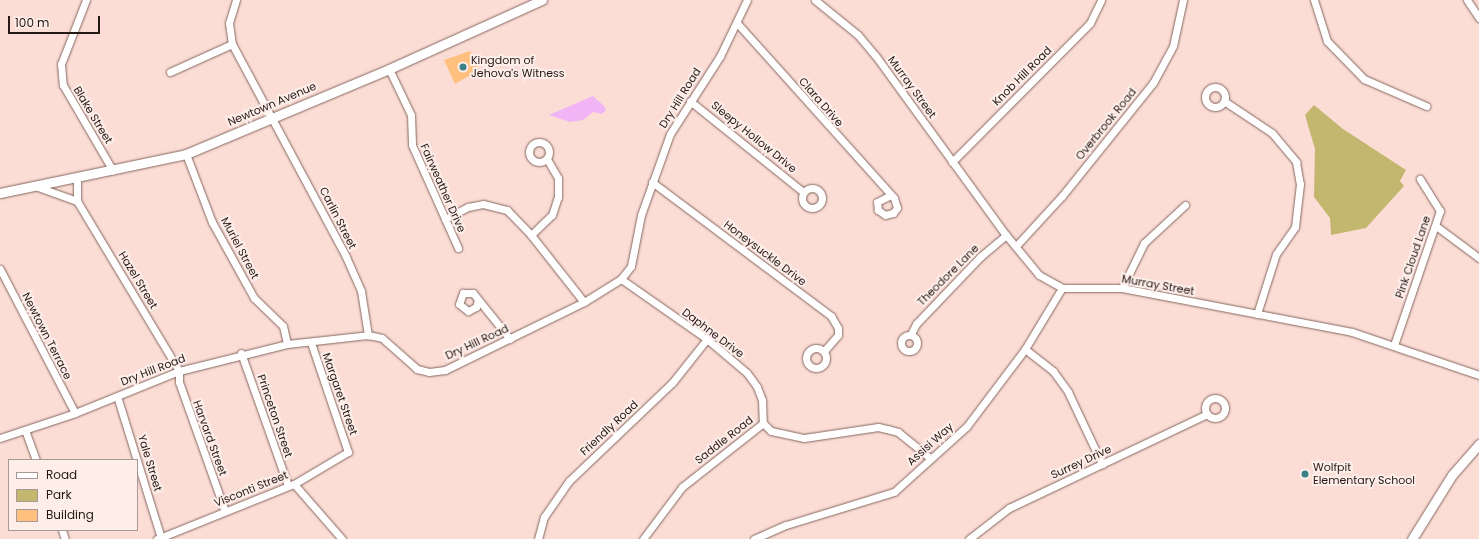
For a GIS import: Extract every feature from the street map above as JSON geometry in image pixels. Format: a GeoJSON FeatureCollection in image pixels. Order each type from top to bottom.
{"type":"FeatureCollection","features":[{"type":"Feature","properties":{"kind":"main road","name":"Newtown Avenue"},"geometry":{"type":"LineString","coordinates":[[0,193],[113,171],[186,154],[273,116],[388,70],[542,0]]}},
{"type":"Feature","properties":{"kind":"main road"},"geometry":{"type":"LineString","coordinates":[[1412,539],[1452,475],[1479,444]]}},
{"type":"Feature","properties":{"kind":"street","name":"Blake Street"},"geometry":{"type":"LineString","coordinates":[[86,0],[61,64],[63,85],[113,171]]}},
{"type":"Feature","properties":{"kind":"street"},"geometry":{"type":"LineString","coordinates":[[170,72],[232,44],[229,23],[236,0]]}},
{"type":"Feature","properties":{"kind":"street","name":"Dry Hill Road"},"geometry":{"type":"LineString","coordinates":[[0,438],[75,413],[179,371],[241,353],[288,344],[311,343],[368,336],[382,338],[416,369],[430,372],[445,370],[584,302],[621,280],[631,266],[641,215],[670,134],[737,23],[747,0]]}},
{"type":"Feature","properties":{"kind":"street","name":"Murray Street"},"geometry":{"type":"LineString","coordinates":[[815,0],[858,35],[1006,235],[1039,275],[1062,288],[1122,288],[1352,332],[1479,375]]}},
{"type":"Feature","properties":{"kind":"street","name":"Knob Hill Road"},"geometry":{"type":"LineString","coordinates":[[952,162],[1090,24],[1101,0]]}},
{"type":"Feature","properties":{"kind":"street","name":"Overbrook Road"},"geometry":{"type":"LineString","coordinates":[[1016,246],[1062,196],[1153,83],[1174,46],[1183,0]]}},
{"type":"Feature","properties":{"kind":"street"},"geometry":{"type":"LineString","coordinates":[[1314,0],[1327,41],[1364,79],[1426,106]]}},
{"type":"Feature","properties":{"kind":"street"},"geometry":{"type":"LineString","coordinates":[[1467,0],[1479,18]]}},
{"type":"Feature","properties":{"kind":"street","name":"Clara Drive"},"geometry":{"type":"LineString","coordinates":[[737,23],[889,196]]}},
{"type":"Feature","properties":{"kind":"street","name":"Carlin Street"},"geometry":{"type":"LineString","coordinates":[[232,44],[273,116],[349,264],[361,292],[368,336]]}},
{"type":"Feature","properties":{"kind":"street","name":"Fairweather Drive"},"geometry":{"type":"LineString","coordinates":[[388,70],[411,114],[412,145],[446,218],[458,248]]}},
{"type":"Feature","properties":{"kind":"street","name":"Sleepy Hollow Drive"},"geometry":{"type":"LineString","coordinates":[[690,101],[803,192]]}},
{"type":"Feature","properties":{"kind":"street"},"geometry":{"type":"LineString","coordinates":[[1224,102],[1272,133],[1296,162],[1300,184],[1295,227],[1276,254],[1257,314]]}},
{"type":"Feature","properties":{"kind":"street","name":"Muriel Street"},"geometry":{"type":"LineString","coordinates":[[186,154],[216,229],[254,298],[282,326],[288,344]]}},
{"type":"Feature","properties":{"kind":"street"},"geometry":{"type":"LineString","coordinates":[[531,235],[552,215],[558,197],[558,178],[547,159]]}},
{"type":"Feature","properties":{"kind":"street"},"geometry":{"type":"LineString","coordinates":[[35,186],[77,201],[77,178]]}},
{"type":"Feature","properties":{"kind":"street","name":"Pink Cloud Lane"},"geometry":{"type":"LineString","coordinates":[[1394,345],[1440,211],[1420,179]]}},
{"type":"Feature","properties":{"kind":"street","name":"Honeysuckle Drive"},"geometry":{"type":"LineString","coordinates":[[652,182],[831,316],[838,328],[838,335],[824,351]]}},
{"type":"Feature","properties":{"kind":"street","name":"Hazel Street"},"geometry":{"type":"LineString","coordinates":[[77,201],[179,371]]}},
{"type":"Feature","properties":{"kind":"street"},"geometry":{"type":"LineString","coordinates":[[1122,288],[1144,243],[1185,204]]}},
{"type":"Feature","properties":{"kind":"street"},"geometry":{"type":"LineString","coordinates":[[446,218],[468,206],[497,207],[507,210],[531,235],[584,302]]}},
{"type":"Feature","properties":{"kind":"street"},"geometry":{"type":"LineString","coordinates":[[1436,226],[1479,258]]}},
{"type":"Feature","properties":{"kind":"street","name":"Theodore Lane"},"geometry":{"type":"LineString","coordinates":[[911,334],[916,324],[974,263],[1006,235]]}},
{"type":"Feature","properties":{"kind":"street","name":"Newtown Terrace"},"geometry":{"type":"LineString","coordinates":[[0,269],[75,413]]}},
{"type":"Feature","properties":{"kind":"street","name":"Daphne Drive"},"geometry":{"type":"LineString","coordinates":[[621,280],[707,340],[747,373],[757,387],[763,423]]}},
{"type":"Feature","properties":{"kind":"street","name":"Assisi Way"},"geometry":{"type":"LineString","coordinates":[[754,539],[786,525],[894,492],[967,426],[1026,349],[1062,288]]}},
{"type":"Feature","properties":{"kind":"street"},"geometry":{"type":"LineString","coordinates":[[478,300],[510,339]]}},
{"type":"Feature","properties":{"kind":"street","name":"Friendly Road"},"geometry":{"type":"LineString","coordinates":[[538,539],[544,516],[565,486],[672,383],[707,340]]}},
{"type":"Feature","properties":{"kind":"street","name":"Margaret Street"},"geometry":{"type":"LineString","coordinates":[[311,343],[348,452]]}},
{"type":"Feature","properties":{"kind":"street"},"geometry":{"type":"LineString","coordinates":[[1026,349],[1052,371],[1068,392],[1102,464]]}},
{"type":"Feature","properties":{"kind":"street","name":"Princeton Street"},"geometry":{"type":"LineString","coordinates":[[241,353],[291,485]]}},
{"type":"Feature","properties":{"kind":"street","name":"Harvard Street"},"geometry":{"type":"LineString","coordinates":[[179,371],[179,382],[225,511]]}},
{"type":"Feature","properties":{"kind":"street","name":"Yale Street"},"geometry":{"type":"LineString","coordinates":[[117,396],[136,459]]}},
{"type":"Feature","properties":{"kind":"street","name":"Surrey Drive"},"geometry":{"type":"LineString","coordinates":[[969,539],[1009,508],[1207,414]]}},
{"type":"Feature","properties":{"kind":"street","name":"Saddle Road"},"geometry":{"type":"LineString","coordinates":[[643,539],[682,487],[763,423],[771,431],[804,438],[878,427],[888,429],[898,432],[930,458]]}},
{"type":"Feature","properties":{"kind":"street"},"geometry":{"type":"LineString","coordinates":[[25,430],[36,459]]}},
{"type":"Feature","properties":{"kind":"street","name":"Visconti Street"},"geometry":{"type":"LineString","coordinates":[[159,538],[291,485],[340,460],[348,452]]}},
{"type":"Feature","properties":{"kind":"street","name":"Yale Street"},"geometry":{"type":"LineString","coordinates":[[138,467],[159,538]]}},
{"type":"Feature","properties":{"kind":"street"},"geometry":{"type":"LineString","coordinates":[[291,485],[342,539]]}},
{"type":"Feature","properties":{"kind":"green space"},"geometry":{"type":"Polygon","coordinates":[[[1314,105],[1343,129],[1406,170],[1400,181],[1404,186],[1366,228],[1331,235],[1330,218],[1314,197],[1315,149],[1305,115],[1314,105]]]}},
{"type":"Feature","properties":{"kind":"shaded area"},"geometry":{"type":"Polygon","coordinates":[[[593,96],[604,106],[606,110],[602,114],[593,112],[583,120],[570,122],[549,115],[593,96]]]}},
{"type":"Feature","properties":{"kind":"building","name":"Kingdom of Jehova's Witness"},"geometry":{"type":"Polygon","coordinates":[[[470,51],[473,57],[479,54],[483,61],[476,64],[479,70],[455,84],[444,60],[470,51]]]}},
{"type":"Feature","properties":{"kind":"place","name":"Kingdom of Jehova's Witness"},"geometry":{"type":"Point","coordinates":[463,67]}},
{"type":"Feature","properties":{"kind":"place","name":"Wolfpit Elementary School"},"geometry":{"type":"Point","coordinates":[1305,474]}}]}
